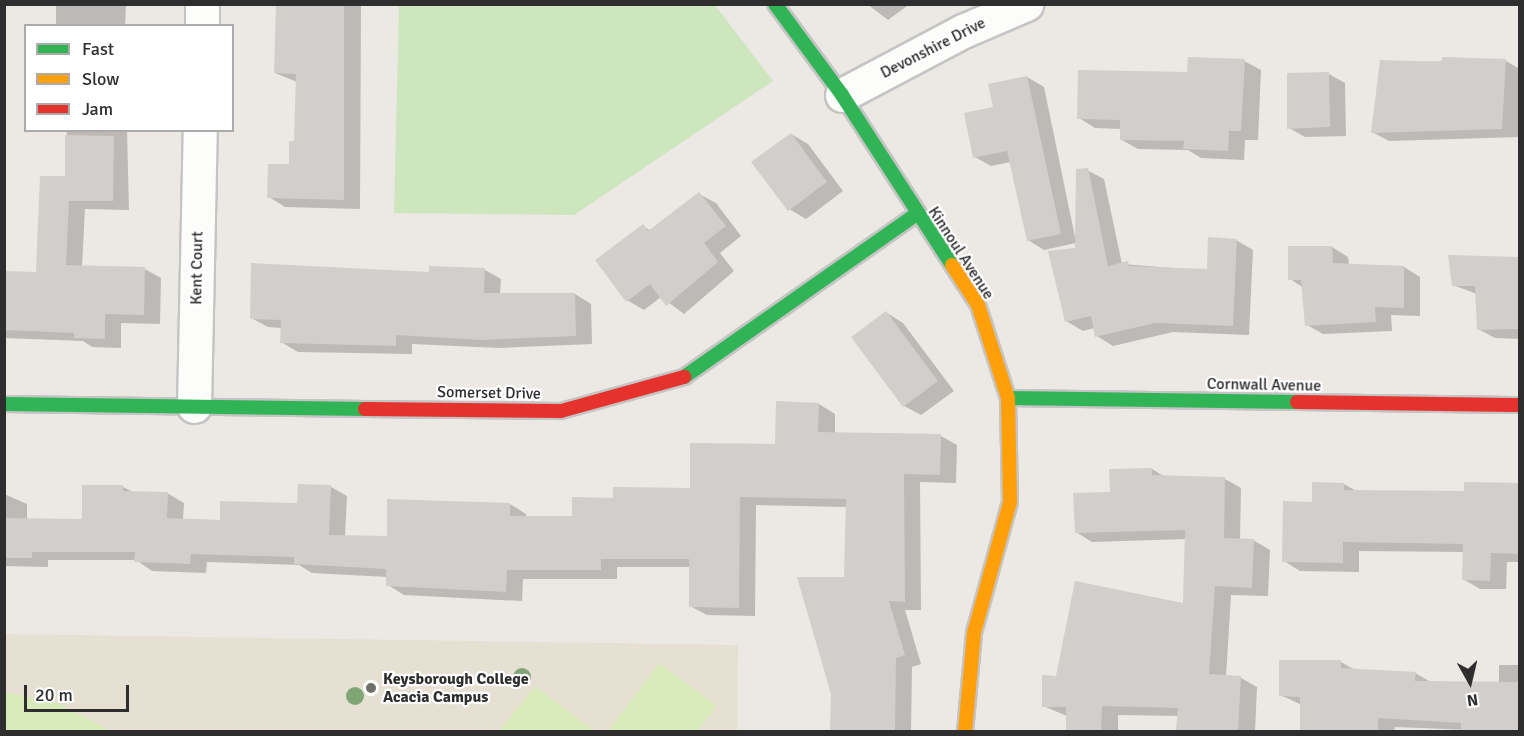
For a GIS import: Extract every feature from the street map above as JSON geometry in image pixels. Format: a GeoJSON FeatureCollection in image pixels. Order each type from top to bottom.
{"type":"FeatureCollection","features":[{"type":"Feature","properties":{"kind":"street"},"geometry":{"type":"LineString","coordinates":[[202,4],[202,24]]}},
{"type":"Feature","properties":{"kind":"street","name":"Kinnoul Avenue"},"geometry":{"type":"LineString","coordinates":[[776,4],[842,95],[978,305],[1008,398],[1010,502],[974,633],[965,732]]}},
{"type":"Feature","properties":{"kind":"street","name":"Devonshire Drive"},"geometry":{"type":"LineString","coordinates":[[842,95],[963,31],[1026,4]]}},
{"type":"Feature","properties":{"kind":"street","name":"Kent Court"},"geometry":{"type":"LineString","coordinates":[[194,406],[200,132]]}},
{"type":"Feature","properties":{"kind":"street","name":"Somerset Drive"},"geometry":{"type":"LineString","coordinates":[[4,404],[561,411],[680,379],[917,214]]}},
{"type":"Feature","properties":{"kind":"street","name":"Cornwall Avenue"},"geometry":{"type":"LineString","coordinates":[[1008,398],[1520,405]]}},
{"type":"Feature","properties":{"kind":"shaded area","name":"Keysborough College Acacia Campus"},"geometry":{"type":"Polygon","coordinates":[[[5,634],[738,645],[737,731],[5,732],[5,634]]]}},
{"type":"Feature","properties":{"kind":"green space"},"geometry":{"type":"Polygon","coordinates":[[[399,5],[715,5],[773,81],[574,215],[394,213],[399,5]]]}},
{"type":"Feature","properties":{"kind":"green space"},"geometry":{"type":"Polygon","coordinates":[[[659,663],[717,706],[697,731],[608,731],[659,663]]]}},
{"type":"Feature","properties":{"kind":"green space"},"geometry":{"type":"Polygon","coordinates":[[[535,686],[594,731],[499,731],[535,686]]]}},
{"type":"Feature","properties":{"kind":"green space"},"geometry":{"type":"Polygon","coordinates":[[[5,692],[58,703],[111,731],[5,731],[5,692]]]}},
{"type":"Feature","properties":{"kind":"building"},"geometry":{"type":"Polygon","coordinates":[[[276,4],[344,4],[344,200],[267,198],[268,164],[289,164],[289,141],[294,141],[296,74],[274,73],[276,4]]]}},
{"type":"Feature","properties":{"kind":"building"},"geometry":{"type":"Polygon","coordinates":[[[1188,57],[1245,59],[1241,131],[1229,131],[1228,151],[1183,149],[1184,141],[1120,140],[1120,120],[1077,119],[1078,70],[1187,72],[1188,57]]]}},
{"type":"Feature","properties":{"kind":"building"},"geometry":{"type":"Polygon","coordinates":[[[1442,57],[1506,59],[1502,129],[1371,133],[1380,60],[1442,62],[1442,57]]]}},
{"type":"Feature","properties":{"kind":"building"},"geometry":{"type":"Polygon","coordinates":[[[1329,72],[1330,127],[1287,129],[1287,73],[1329,72]]]}},
{"type":"Feature","properties":{"kind":"building"},"geometry":{"type":"Polygon","coordinates":[[[1027,76],[1061,234],[1027,241],[1007,151],[973,158],[964,113],[993,107],[988,84],[1027,76]]]}},
{"type":"Feature","properties":{"kind":"building"},"geometry":{"type":"Polygon","coordinates":[[[791,133],[827,182],[788,211],[751,162],[791,133]]]}},
{"type":"Feature","properties":{"kind":"building"},"geometry":{"type":"Polygon","coordinates":[[[65,135],[114,136],[113,201],[69,201],[66,265],[145,267],[144,315],[105,314],[105,339],[74,338],[74,333],[4,330],[4,271],[36,272],[40,176],[65,176],[65,135]]]}},
{"type":"Feature","properties":{"kind":"building"},"geometry":{"type":"Polygon","coordinates":[[[1088,168],[1108,266],[1128,261],[1129,266],[1207,269],[1208,237],[1237,239],[1233,326],[1155,323],[1095,337],[1091,316],[1065,322],[1048,251],[1075,248],[1076,169],[1088,168]]]}},
{"type":"Feature","properties":{"kind":"building"},"geometry":{"type":"Polygon","coordinates":[[[699,192],[726,226],[704,243],[718,262],[666,306],[650,284],[626,302],[595,260],[643,224],[648,231],[699,192]]]}},
{"type":"Feature","properties":{"kind":"building"},"geometry":{"type":"Polygon","coordinates":[[[1288,246],[1332,246],[1333,263],[1404,266],[1404,308],[1375,307],[1376,322],[1305,326],[1301,280],[1288,280],[1288,246]]]}},
{"type":"Feature","properties":{"kind":"building"},"geometry":{"type":"Polygon","coordinates":[[[1448,255],[1520,257],[1520,329],[1477,330],[1475,286],[1452,286],[1448,255]]]}},
{"type":"Feature","properties":{"kind":"building"},"geometry":{"type":"Polygon","coordinates":[[[251,263],[429,272],[429,266],[485,268],[484,293],[575,293],[576,336],[481,340],[396,335],[396,346],[280,343],[281,320],[250,319],[251,263]]]}},
{"type":"Feature","properties":{"kind":"building"},"geometry":{"type":"Polygon","coordinates":[[[886,311],[938,381],[903,407],[851,337],[886,311]]]}},
{"type":"Feature","properties":{"kind":"building"},"geometry":{"type":"Polygon","coordinates":[[[776,401],[819,403],[818,432],[941,434],[940,475],[904,474],[905,602],[889,601],[905,655],[896,658],[895,732],[830,732],[831,694],[797,577],[844,577],[846,499],[740,497],[739,608],[689,607],[689,559],[601,559],[601,570],[507,570],[506,592],[386,586],[386,569],[294,564],[294,557],[191,554],[190,564],[134,562],[135,552],[32,552],[32,558],[4,558],[4,518],[82,519],[82,485],[123,485],[123,491],[168,492],[167,518],[220,520],[220,501],[297,503],[298,484],[331,485],[329,535],[387,536],[387,499],[510,503],[510,516],[572,516],[572,497],[613,498],[613,487],[690,488],[690,443],[775,444],[776,401]]]}},
{"type":"Feature","properties":{"kind":"building"},"geometry":{"type":"Polygon","coordinates":[[[1152,468],[1152,475],[1225,477],[1224,538],[1254,539],[1252,588],[1215,586],[1209,674],[1241,676],[1238,732],[1176,730],[1178,708],[1102,706],[1101,732],[1066,732],[1066,707],[1042,707],[1042,675],[1056,676],[1075,581],[1183,603],[1185,530],[1075,533],[1073,493],[1110,492],[1109,469],[1152,468]]]}},
{"type":"Feature","properties":{"kind":"building"},"geometry":{"type":"Polygon","coordinates":[[[1312,482],[1344,483],[1344,490],[1464,491],[1464,482],[1520,483],[1520,554],[1491,553],[1490,581],[1462,580],[1463,544],[1343,542],[1343,563],[1282,562],[1283,501],[1312,502],[1312,482]]]}},
{"type":"Feature","properties":{"kind":"building"},"geometry":{"type":"Polygon","coordinates":[[[1279,660],[1341,660],[1341,668],[1416,672],[1415,681],[1520,682],[1520,732],[1461,732],[1461,723],[1378,718],[1378,732],[1300,732],[1300,697],[1279,696],[1279,660]]]}},
{"type":"Feature","properties":{"kind":"traffic: fast"},"geometry":{"type":"LineString","coordinates":[[775,4],[842,95],[952,265]]}},
{"type":"Feature","properties":{"kind":"traffic: fast"},"geometry":{"type":"LineString","coordinates":[[684,377],[917,214]]}},
{"type":"Feature","properties":{"kind":"traffic: fast"},"geometry":{"type":"LineString","coordinates":[[1008,398],[1297,402]]}},
{"type":"Feature","properties":{"kind":"traffic: fast"},"geometry":{"type":"LineString","coordinates":[[4,404],[365,409]]}},
{"type":"Feature","properties":{"kind":"traffic: slow"},"geometry":{"type":"LineString","coordinates":[[952,265],[978,305],[1008,398],[1010,502],[974,633],[965,732]]}},
{"type":"Feature","properties":{"kind":"traffic: jam"},"geometry":{"type":"LineString","coordinates":[[365,409],[561,411],[684,377]]}},
{"type":"Feature","properties":{"kind":"traffic: jam"},"geometry":{"type":"LineString","coordinates":[[1297,402],[1520,405]]}},
{"type":"Feature","properties":{"kind":"place","name":"Keysborough College Acacia Campus"},"geometry":{"type":"Point","coordinates":[371,688]}}]}
